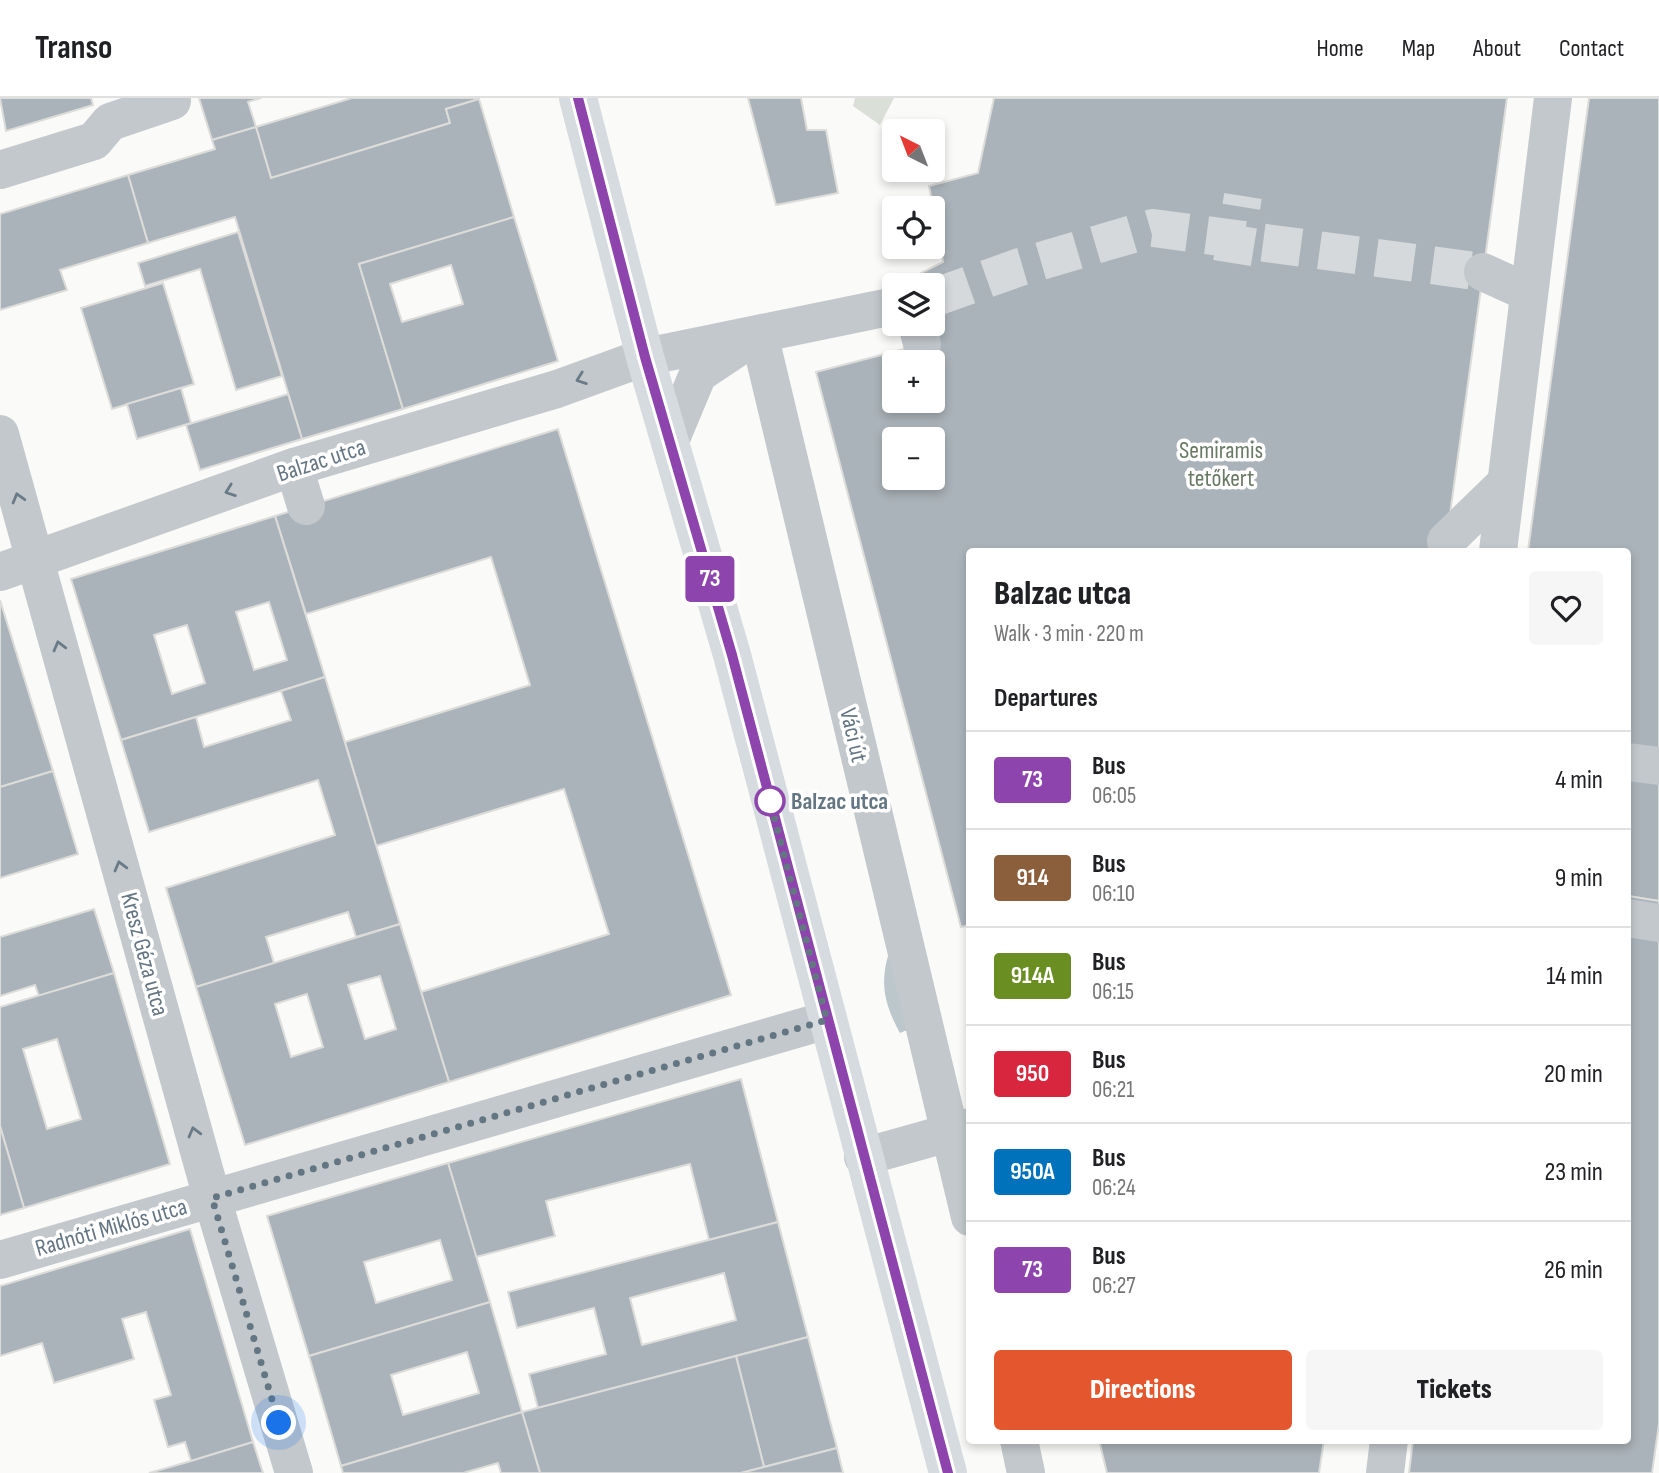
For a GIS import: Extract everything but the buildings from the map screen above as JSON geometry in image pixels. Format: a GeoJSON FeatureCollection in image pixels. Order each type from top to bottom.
{"type":"FeatureCollection","features":[{"type":"Feature","properties":{"kind":"main road"},"geometry":{"type":"LineString","coordinates":[[578,98],[645,357],[732,655],[948,1473]]}},
{"type":"Feature","properties":{"kind":"street"},"geometry":{"type":"LineString","coordinates":[[0,170],[94,141],[118,108],[172,101],[171,98]]}},
{"type":"Feature","properties":{"kind":"street"},"geometry":{"type":"LineString","coordinates":[[1497,548],[1553,98]]}},
{"type":"Feature","properties":{"kind":"street"},"geometry":{"type":"LineString","coordinates":[[1481,283],[1529,293]]}},
{"type":"Feature","properties":{"kind":"street","name":"Balzac utca"},"geometry":{"type":"LineString","coordinates":[[0,572],[36,562],[294,467],[360,435],[557,388],[645,357],[882,308]]}},
{"type":"Feature","properties":{"kind":"street"},"geometry":{"type":"LineString","coordinates":[[670,441],[698,374],[759,334]]}},
{"type":"Feature","properties":{"kind":"street","name":"Váci út"},"geometry":{"type":"LineString","coordinates":[[759,334],[960,1130],[966,1182]]}},
{"type":"Feature","properties":{"kind":"street","name":"Kresz Géza utca"},"geometry":{"type":"LineString","coordinates":[[0,434],[212,1198],[294,1473]]}},
{"type":"Feature","properties":{"kind":"street"},"geometry":{"type":"LineString","coordinates":[[294,467],[306,506]]}},
{"type":"Feature","properties":{"kind":"street"},"geometry":{"type":"LineString","coordinates":[[1446,541],[1506,483]]}},
{"type":"Feature","properties":{"kind":"street"},"geometry":{"type":"LineString","coordinates":[[1631,762],[1659,766]]}},
{"type":"Feature","properties":{"kind":"street"},"geometry":{"type":"LineString","coordinates":[[1631,918],[1659,923]]}},
{"type":"Feature","properties":{"kind":"street","name":"Radnóti Miklós utca"},"geometry":{"type":"LineString","coordinates":[[0,1259],[827,1020]]}},
{"type":"Feature","properties":{"kind":"street"},"geometry":{"type":"LineString","coordinates":[[863,1157],[960,1130]]}},
{"type":"Feature","properties":{"kind":"street"},"geometry":{"type":"LineString","coordinates":[[1020,1444],[1026,1473]]}},
{"type":"Feature","properties":{"kind":"street"},"geometry":{"type":"LineString","coordinates":[[1385,1473],[1389,1444]]}},
{"type":"Feature","properties":{"kind":"shaded area"},"geometry":{"type":"Polygon","coordinates":[[[855,98],[894,98],[880,125],[853,106],[855,98]]]}},
{"type":"Feature","properties":{"kind":"shaded area"},"geometry":{"type":"Polygon","coordinates":[[[890,950],[914,1027],[900,1033],[890,1012],[885,992],[885,972],[890,950]]]}},
{"type":"Feature","properties":{"kind":"tunnel"},"geometry":{"type":"LineString","coordinates":[[1232,263],[1243,196]]}},
{"type":"Feature","properties":{"kind":"tunnel"},"geometry":{"type":"LineString","coordinates":[[945,294],[1020,267],[1153,228],[1483,272]]}},
{"type":"Feature","properties":{"kind":"bus line","name":"73"},"geometry":{"type":"LineString","coordinates":[[578,98],[645,357],[732,655],[948,1473]]}},
{"type":"Feature","properties":{"kind":"place","name":"Balzac utca"},"geometry":{"type":"Point","coordinates":[770,801]}},
{"type":"Feature","properties":{"kind":"route"},"geometry":{"type":"LineString","coordinates":[[279,1423],[212,1198],[827,1020],[770,801]]}},
{"type":"Feature","properties":{"kind":"park label","name":"Semiramis tetőkert"},"geometry":{"type":"Point","coordinates":[1221,464]}}]}
